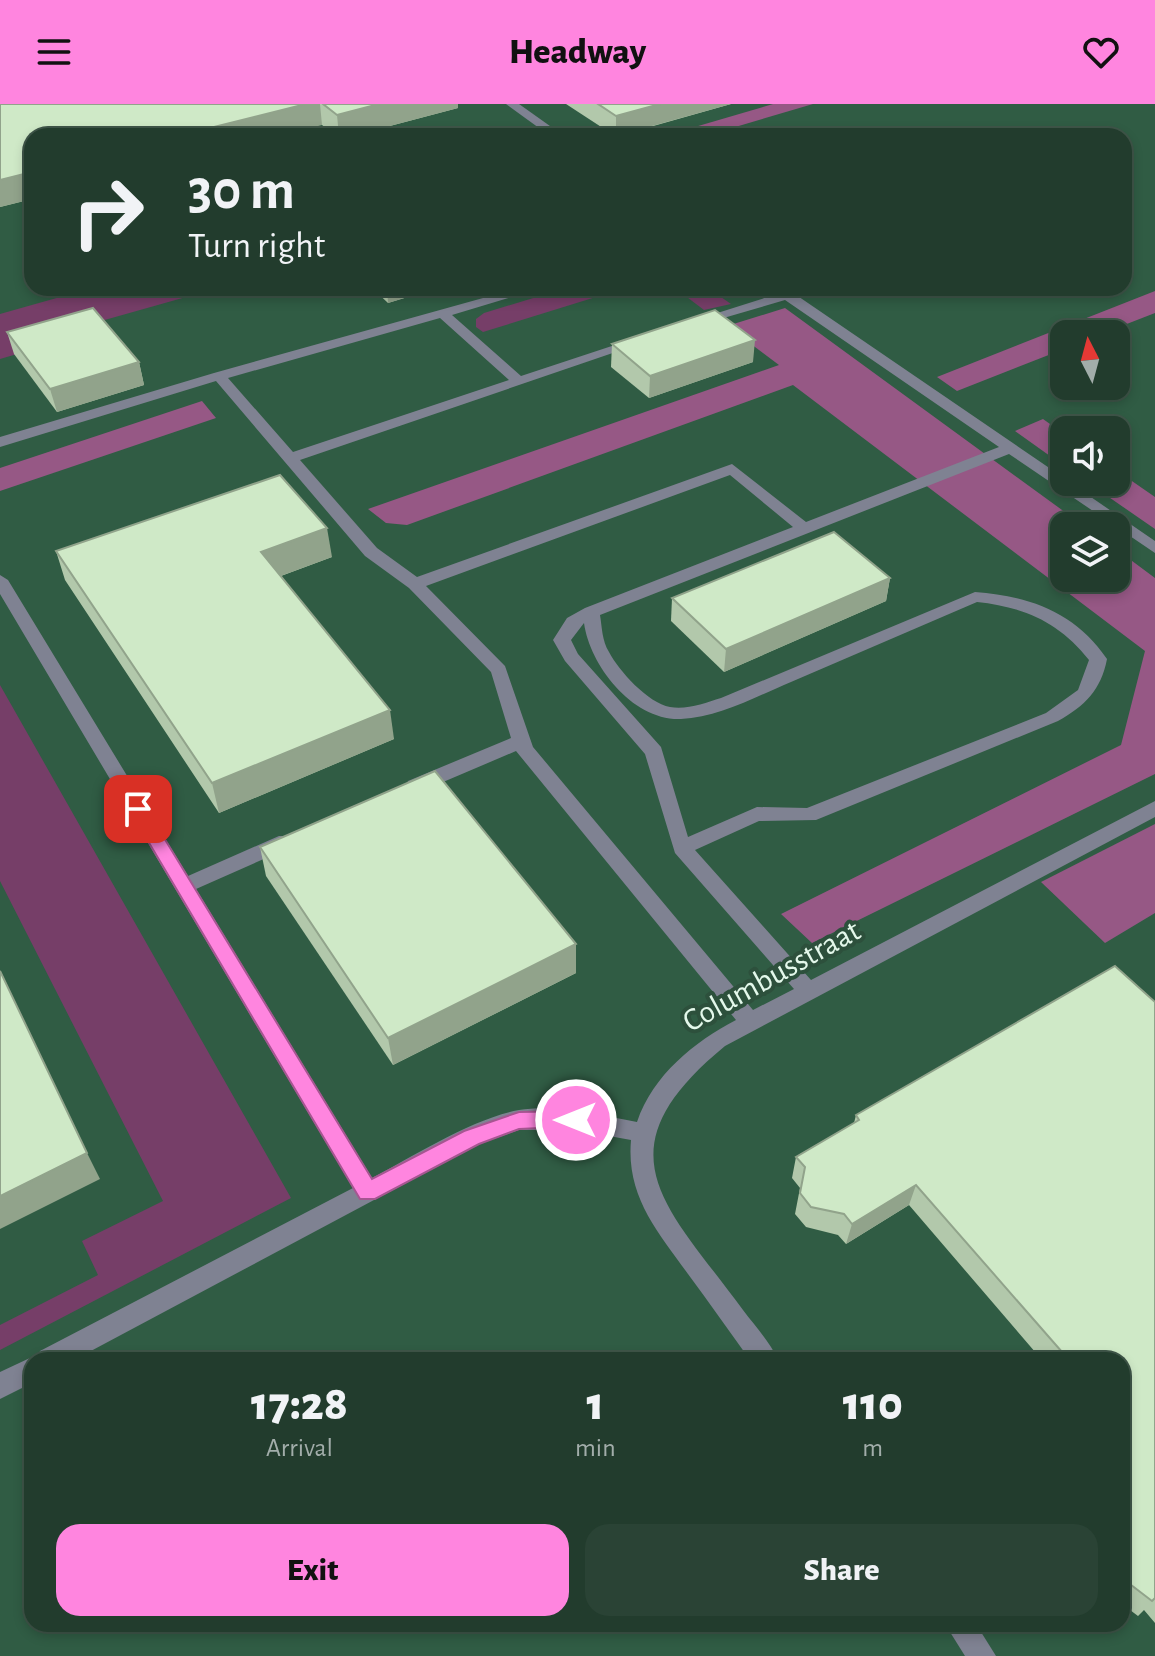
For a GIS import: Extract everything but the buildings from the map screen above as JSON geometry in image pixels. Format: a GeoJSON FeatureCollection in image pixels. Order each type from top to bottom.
{"type":"FeatureCollection","features":[{"type":"Feature","properties":{"kind":"street"},"geometry":{"type":"LineString","coordinates":[[512,104],[546,128]]}},
{"type":"Feature","properties":{"kind":"street"},"geometry":{"type":"LineString","coordinates":[[0,442],[219,376],[506,296]]}},
{"type":"Feature","properties":{"kind":"street"},"geometry":{"type":"LineString","coordinates":[[684,326],[768,296]]}},
{"type":"Feature","properties":{"kind":"street"},"geometry":{"type":"LineString","coordinates":[[789,296],[1155,548]]}},
{"type":"Feature","properties":{"kind":"street"},"geometry":{"type":"LineString","coordinates":[[443,314],[519,382]]}},
{"type":"Feature","properties":{"kind":"street"},"geometry":{"type":"LineString","coordinates":[[290,458],[654,336]]}},
{"type":"Feature","properties":{"kind":"street"},"geometry":{"type":"LineString","coordinates":[[219,376],[371,552],[415,584],[499,670],[524,749],[751,1023]]}},
{"type":"Feature","properties":{"kind":"street"},"geometry":{"type":"LineString","coordinates":[[809,992],[682,848],[654,752],[571,657],[562,640],[573,622],[591,612],[1011,448]]}},
{"type":"Feature","properties":{"kind":"street"},"geometry":{"type":"LineString","coordinates":[[415,584],[732,469],[805,529]]}},
{"type":"Feature","properties":{"kind":"street"},"geometry":{"type":"LineString","coordinates":[[0,580],[368,1192]]}},
{"type":"Feature","properties":{"kind":"street"},"geometry":{"type":"LineString","coordinates":[[591,612],[596,652],[647,707],[669,713],[696,713],[727,702],[975,597],[1015,599],[1046,611],[1082,636],[1098,659],[1095,681],[1082,700],[1052,717],[809,815],[757,814],[682,848]]}},
{"type":"Feature","properties":{"kind":"street"},"geometry":{"type":"LineString","coordinates":[[404,791],[521,741]]}},
{"type":"Feature","properties":{"kind":"street","name":"Columbusstraat"},"geometry":{"type":"LineString","coordinates":[[759,1352],[655,1210],[641,1167],[644,1133],[660,1093],[689,1061],[717,1040],[1155,808]]}},
{"type":"Feature","properties":{"kind":"street"},"geometry":{"type":"LineString","coordinates":[[184,886],[301,835]]}},
{"type":"Feature","properties":{"kind":"street"},"geometry":{"type":"LineString","coordinates":[[64,1352],[471,1137],[519,1120],[576,1120],[644,1133]]}},
{"type":"Feature","properties":{"kind":"street"},"geometry":{"type":"LineString","coordinates":[[0,1386],[24,1373]]}},
{"type":"Feature","properties":{"kind":"street"},"geometry":{"type":"LineString","coordinates":[[965,1632],[982,1656]]}},
{"type":"Feature","properties":{"kind":"shaded area"},"geometry":{"type":"Polygon","coordinates":[[[0,104],[1155,104],[1155,1656],[0,1656],[0,104]]]}},
{"type":"Feature","properties":{"kind":"shaded area"},"geometry":{"type":"Polygon","coordinates":[[[773,104],[813,104],[732,128],[691,128],[773,104]]]}},
{"type":"Feature","properties":{"kind":"shaded area"},"geometry":{"type":"Polygon","coordinates":[[[1155,291],[1155,313],[1130,323],[1130,320],[1081,320],[1155,291]]]}},
{"type":"Feature","properties":{"kind":"shaded area"},"geometry":{"type":"Polygon","coordinates":[[[64,296],[190,296],[94,323],[99,330],[0,359],[0,314],[64,296]]]}},
{"type":"Feature","properties":{"kind":"shaded area"},"geometry":{"type":"Polygon","coordinates":[[[540,296],[599,296],[483,332],[476,327],[476,319],[484,313],[540,296]]]}},
{"type":"Feature","properties":{"kind":"shaded area"},"geometry":{"type":"Polygon","coordinates":[[[686,296],[720,296],[731,304],[704,310],[686,296]]]}},
{"type":"Feature","properties":{"kind":"shaded area"},"geometry":{"type":"Polygon","coordinates":[[[785,308],[1065,512],[1050,512],[1050,579],[793,385],[407,525],[386,523],[368,509],[779,365],[727,326],[785,308]]]}},
{"type":"Feature","properties":{"kind":"shaded area"},"geometry":{"type":"Polygon","coordinates":[[[1050,332],[1050,354],[957,391],[937,377],[1050,332]]]}},
{"type":"Feature","properties":{"kind":"shaded area"},"geometry":{"type":"Polygon","coordinates":[[[202,401],[216,418],[0,491],[0,468],[202,401]]]}},
{"type":"Feature","properties":{"kind":"shaded area"},"geometry":{"type":"Polygon","coordinates":[[[1043,419],[1050,424],[1050,456],[1015,431],[1043,419]]]}},
{"type":"Feature","properties":{"kind":"shaded area"},"geometry":{"type":"Polygon","coordinates":[[[1130,480],[1155,497],[1155,529],[1107,496],[1130,496],[1130,480]]]}},
{"type":"Feature","properties":{"kind":"shaded area"},"geometry":{"type":"Polygon","coordinates":[[[1130,559],[1155,578],[1155,774],[812,943],[781,914],[1121,745],[1145,651],[1067,592],[1130,592],[1130,559]]]}},
{"type":"Feature","properties":{"kind":"shaded area"},"geometry":{"type":"Polygon","coordinates":[[[0,685],[291,1198],[0,1350],[0,1325],[98,1275],[82,1241],[163,1201],[0,881],[0,685]]]}},
{"type":"Feature","properties":{"kind":"shaded area"},"geometry":{"type":"Polygon","coordinates":[[[1155,824],[1155,913],[1105,943],[1041,882],[1155,824]]]}},
{"type":"Feature","properties":{"kind":"route"},"geometry":{"type":"LineString","coordinates":[[138,809],[368,1192],[471,1137],[519,1120],[576,1120]]}}]}
